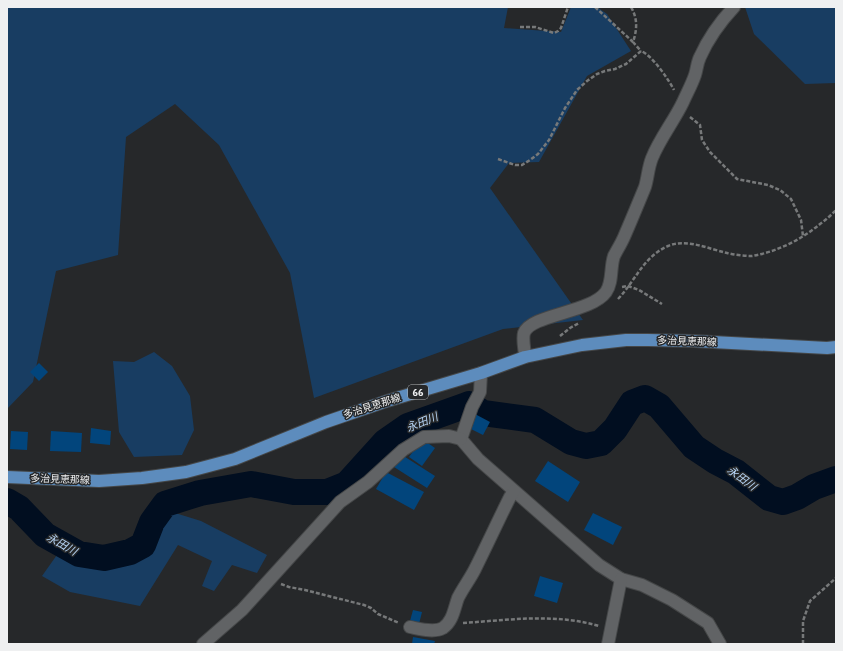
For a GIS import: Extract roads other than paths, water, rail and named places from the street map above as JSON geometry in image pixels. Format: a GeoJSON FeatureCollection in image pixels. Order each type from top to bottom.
{"type":"FeatureCollection","features":[{"type":"Feature","properties":{"kind":"main road","name":"多治見恵那線"},"geometry":{"type":"LineString","coordinates":[[7,478],[99,481],[142,478],[186,472],[235,459],[326,422],[360,410],[526,358],[582,345],[626,340],[694,341],[826,348],[836,347]]}},
{"type":"Feature","properties":{"kind":"street"},"geometry":{"type":"LineString","coordinates":[[526,358],[524,332],[530,326],[547,318],[586,306],[599,299],[606,292],[609,285],[614,258],[645,186],[652,157],[681,107],[695,75],[699,59],[708,41],[734,7]]}},
{"type":"Feature","properties":{"kind":"street"},"geometry":{"type":"LineString","coordinates":[[461,439],[472,407],[480,392],[480,373]]}},
{"type":"Feature","properties":{"kind":"street"},"geometry":{"type":"LineString","coordinates":[[203,644],[242,610],[340,502],[368,482],[403,450],[424,438],[449,436],[461,439],[478,460],[599,565],[621,579],[642,585],[672,600],[708,623],[720,644]]}},
{"type":"Feature","properties":{"kind":"street"},"geometry":{"type":"LineString","coordinates":[[410,627],[433,630],[441,629],[451,620],[459,598],[475,571],[514,491]]}},
{"type":"Feature","properties":{"kind":"street"},"geometry":{"type":"LineString","coordinates":[[608,644],[621,579]]}},
{"type":"Feature","properties":{"kind":"waterway","name":"永田川"},"geometry":{"type":"LineString","coordinates":[[7,501],[19,508],[45,535],[79,554],[104,558],[130,552],[143,545],[152,522],[165,504],[200,493],[251,484],[294,492],[327,492],[347,484],[385,442],[408,426],[469,404],[483,413],[535,420],[571,442],[586,446],[601,443],[615,429],[632,403],[645,398],[659,406],[694,447],[715,461],[736,472],[769,498],[783,502],[797,497],[814,487],[836,479]]}}]}
